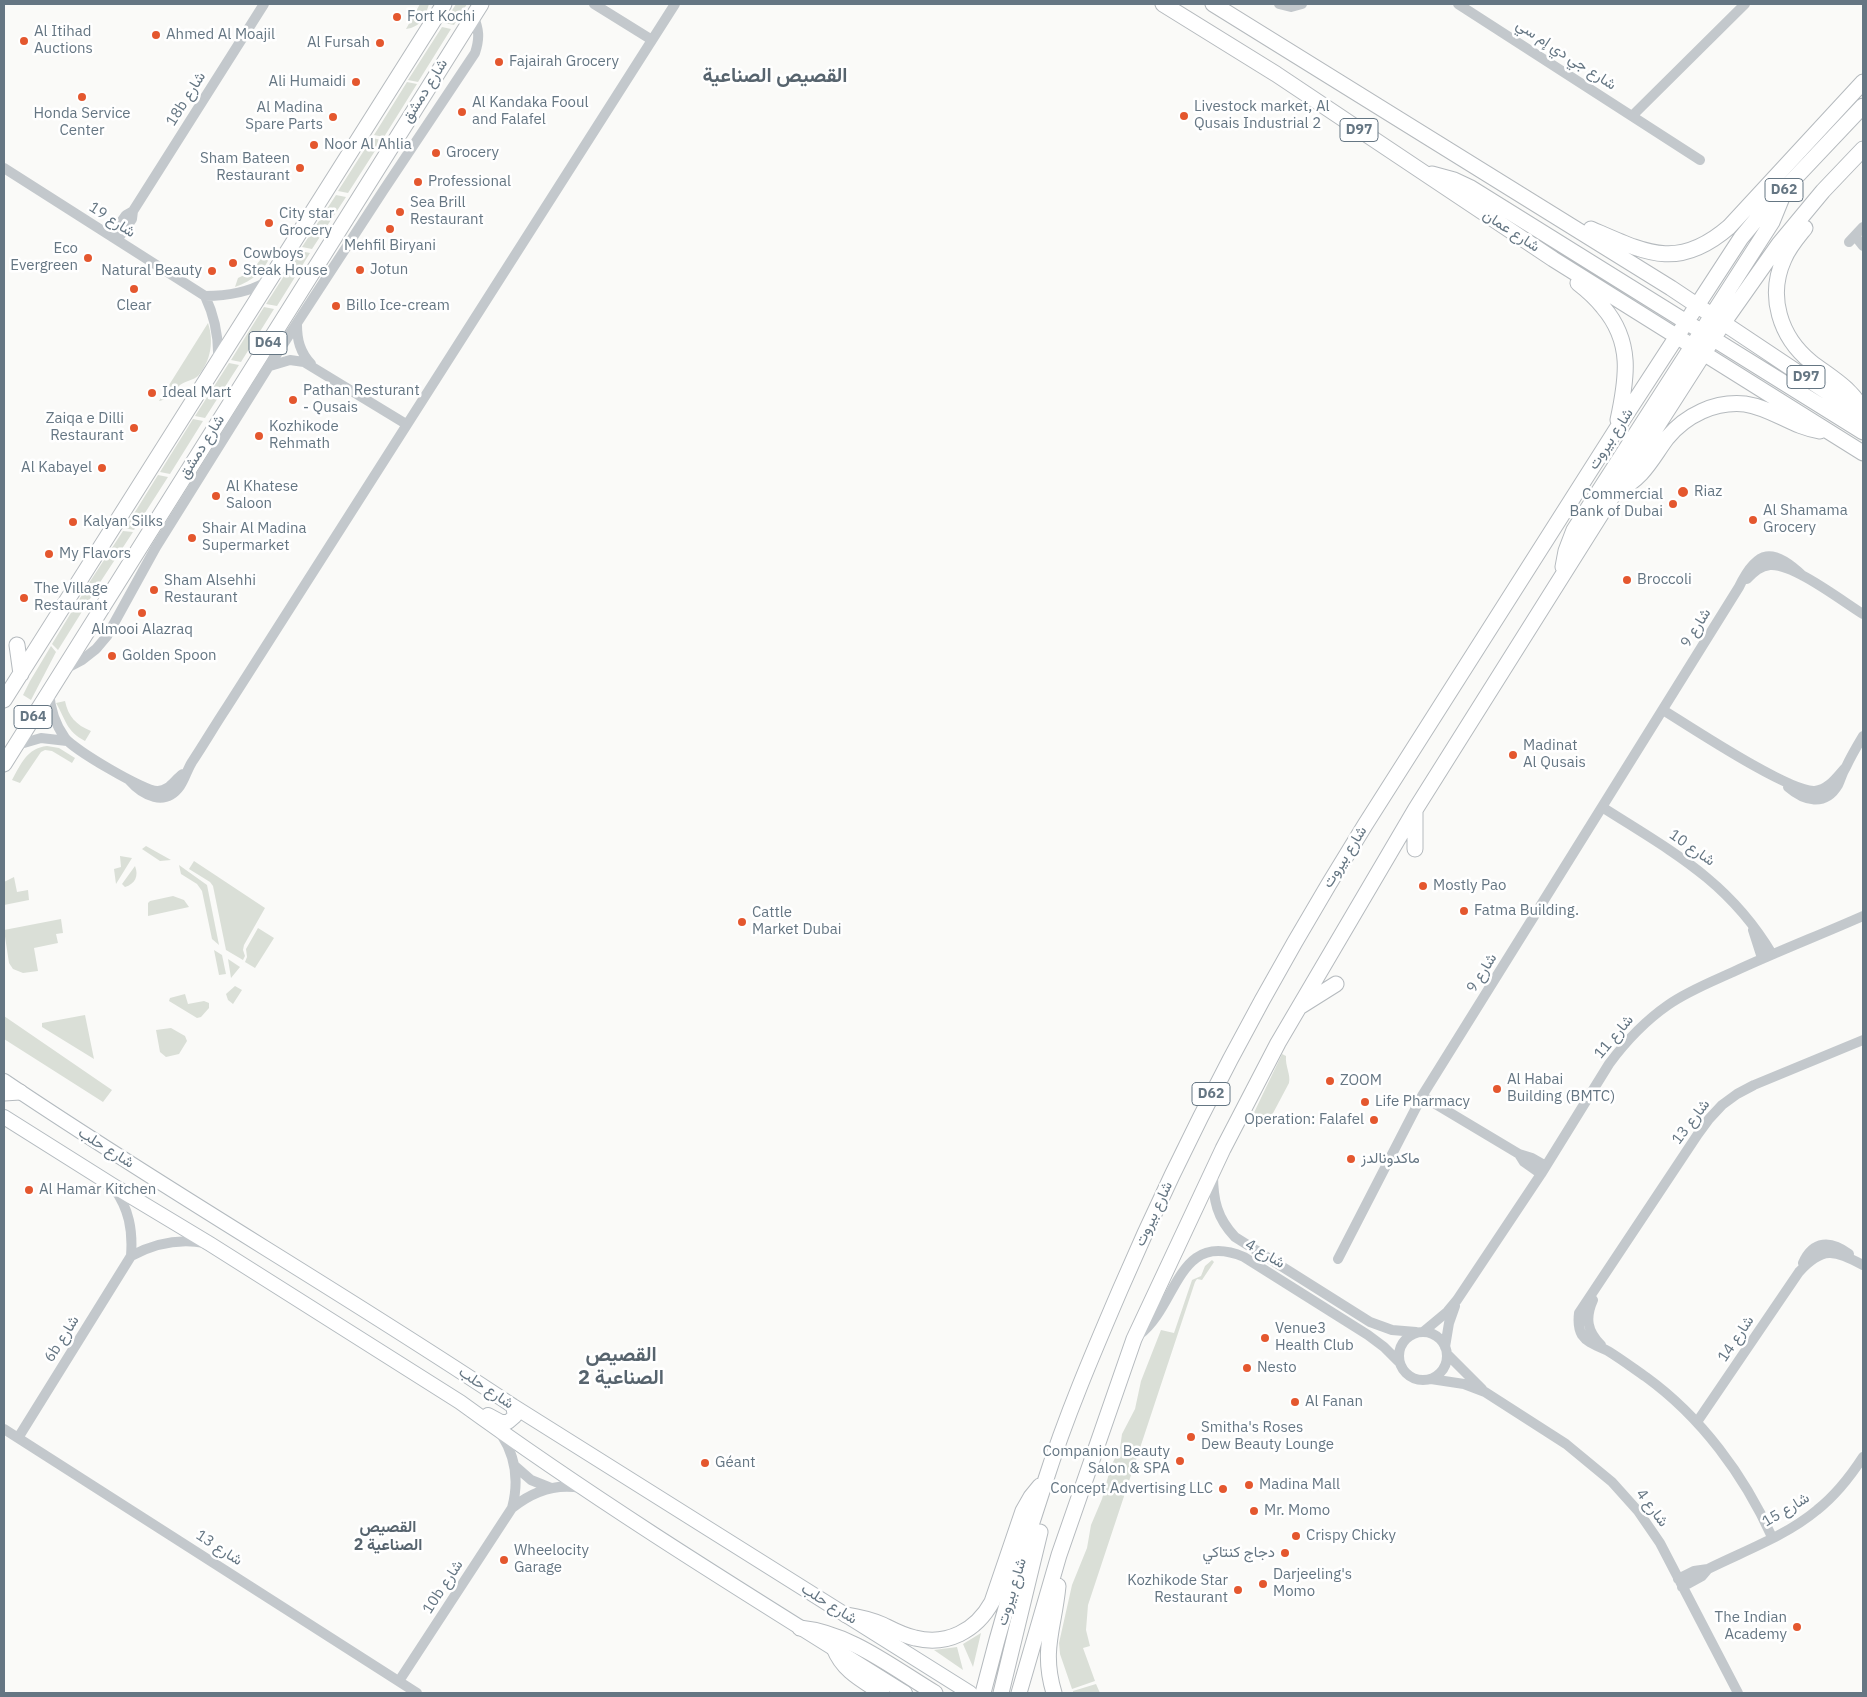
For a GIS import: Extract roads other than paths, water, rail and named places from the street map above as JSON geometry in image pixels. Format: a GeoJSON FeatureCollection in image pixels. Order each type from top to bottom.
{"type":"FeatureCollection","features":[{"type":"Feature","properties":{"kind":"main road","name":"شارع دمشق"},"geometry":{"type":"LineString","coordinates":[[4,700],[444,4]]}},
{"type":"Feature","properties":{"kind":"main road","name":"شارع عمان"},"geometry":{"type":"LineString","coordinates":[[1163,4],[1276,74],[1553,259],[1863,453]]}},
{"type":"Feature","properties":{"kind":"main road","name":"D97"},"geometry":{"type":"LineString","coordinates":[[1214,4],[1718,319],[1863,416]]}},
{"type":"Feature","properties":{"kind":"main road","name":"شارع دمشق"},"geometry":{"type":"LineString","coordinates":[[4,764],[477,9]]}},
{"type":"Feature","properties":{"kind":"main road"},"geometry":{"type":"LineString","coordinates":[[1565,223],[1582,226],[1648,252],[1664,254],[1683,253],[1704,246],[1729,227],[1863,82]]}},
{"type":"Feature","properties":{"kind":"main road","name":"شارع بيروت"},"geometry":{"type":"LineString","coordinates":[[983,1693],[1045,1481],[1089,1364],[1137,1250],[1202,1112],[1253,1014],[1334,874],[1616,430],[1741,238],[1760,215],[1863,106]]}},
{"type":"Feature","properties":{"kind":"main road","name":"D62"},"geometry":{"type":"LineString","coordinates":[[1718,319],[1823,190],[1863,149]]}},
{"type":"Feature","properties":{"kind":"main road"},"geometry":{"type":"LineString","coordinates":[[1420,171],[1454,180],[1471,188],[1863,432]]}},
{"type":"Feature","properties":{"kind":"main road"},"geometry":{"type":"LineString","coordinates":[[1563,574],[1566,552],[1574,530],[1691,346],[1707,335],[1718,319],[1772,222],[1785,189]]}},
{"type":"Feature","properties":{"kind":"main road"},"geometry":{"type":"LineString","coordinates":[[1823,190],[1812,217],[1788,250],[1781,266],[1777,285],[1778,307],[1783,328],[1795,347],[1812,363],[1848,390],[1863,411]]}},
{"type":"Feature","properties":{"kind":"main road"},"geometry":{"type":"LineString","coordinates":[[1553,259],[1602,305],[1614,320],[1621,335],[1626,362],[1626,377],[1616,430]]}},
{"type":"Feature","properties":{"kind":"main road","name":"D62"},"geometry":{"type":"LineString","coordinates":[[1019,1693],[1059,1555],[1134,1338],[1255,1087],[1298,1008],[1415,810],[1704,354],[1707,335]]}},
{"type":"Feature","properties":{"kind":"main road"},"geometry":{"type":"LineString","coordinates":[[1615,492],[1638,478],[1667,438],[1684,421],[1695,414],[1716,406],[1731,404],[1757,406],[1806,428],[1831,433]]}},
{"type":"Feature","properties":{"kind":"main road"},"geometry":{"type":"LineString","coordinates":[[17,645],[21,674]]}},
{"type":"Feature","properties":{"kind":"main road"},"geometry":{"type":"LineString","coordinates":[[1415,810],[1415,849]]}},
{"type":"Feature","properties":{"kind":"main road"},"geometry":{"type":"LineString","coordinates":[[1298,1008],[1336,984]]}},
{"type":"Feature","properties":{"kind":"main road"},"geometry":{"type":"LineString","coordinates":[[4,1093],[20,1092]]}},
{"type":"Feature","properties":{"kind":"main road"},"geometry":{"type":"LineString","coordinates":[[846,1615],[873,1621],[915,1638],[948,1639],[968,1630],[986,1613],[992,1602],[1023,1511],[1030,1498],[1045,1481]]}},
{"type":"Feature","properties":{"kind":"main road"},"geometry":{"type":"LineString","coordinates":[[1001,1693],[1043,1516],[1045,1481]]}},
{"type":"Feature","properties":{"kind":"main road"},"geometry":{"type":"LineString","coordinates":[[1054,1693],[1050,1681],[1048,1653],[1058,1590],[1059,1555]]}},
{"type":"Feature","properties":{"kind":"main road"},"geometry":{"type":"LineString","coordinates":[[800,1628],[816,1630],[845,1640],[935,1693]]}},
{"type":"Feature","properties":{"kind":"main road"},"geometry":{"type":"LineString","coordinates":[[834,1648],[842,1664],[848,1670],[882,1693]]}},
{"type":"Feature","properties":{"kind":"street","name":"18b شارع"},"geometry":{"type":"LineString","coordinates":[[114,238],[126,215],[133,210],[264,4]]}},
{"type":"Feature","properties":{"kind":"street"},"geometry":{"type":"LineString","coordinates":[[594,4],[652,40]]}},
{"type":"Feature","properties":{"kind":"street"},"geometry":{"type":"LineString","coordinates":[[15,745],[41,738],[67,741],[129,780],[148,789],[158,791],[168,788],[186,772],[675,4]]}},
{"type":"Feature","properties":{"kind":"street"},"geometry":{"type":"LineString","coordinates":[[1279,4],[1291,7],[1302,4]]}},
{"type":"Feature","properties":{"kind":"street","name":"شارع جي دي إم سي"},"geometry":{"type":"LineString","coordinates":[[1458,4],[1700,160]]}},
{"type":"Feature","properties":{"kind":"street"},"geometry":{"type":"LineString","coordinates":[[1632,116],[1745,4]]}},
{"type":"Feature","properties":{"kind":"street"},"geometry":{"type":"LineString","coordinates":[[62,671],[96,650],[107,636],[156,546],[269,366],[382,191],[475,53],[478,45],[479,31],[477,9]]}},
{"type":"Feature","properties":{"kind":"street","name":"شارع 19"},"geometry":{"type":"LineString","coordinates":[[4,168],[205,296]]}},
{"type":"Feature","properties":{"kind":"street"},"geometry":{"type":"LineString","coordinates":[[1863,228],[1852,239],[1863,246]]}},
{"type":"Feature","properties":{"kind":"street"},"geometry":{"type":"LineString","coordinates":[[218,361],[215,321],[205,296],[232,295],[252,289],[270,280]]}},
{"type":"Feature","properties":{"kind":"street"},"geometry":{"type":"LineString","coordinates":[[297,325],[298,342],[311,365]]}},
{"type":"Feature","properties":{"kind":"street"},"geometry":{"type":"LineString","coordinates":[[269,366],[290,360],[311,365],[406,424]]}},
{"type":"Feature","properties":{"kind":"street","name":"شارع 9"},"geometry":{"type":"LineString","coordinates":[[1338,1258],[1422,1096],[1740,587],[1751,565],[1764,557],[1785,559],[1803,576],[1863,614]]}},
{"type":"Feature","properties":{"kind":"street"},"geometry":{"type":"LineString","coordinates":[[49,691],[54,717],[67,741]]}},
{"type":"Feature","properties":{"kind":"street"},"geometry":{"type":"LineString","coordinates":[[1662,710],[1778,779],[1800,796],[1814,800],[1834,791],[1863,736]]}},
{"type":"Feature","properties":{"kind":"street","name":"شارع 10"},"geometry":{"type":"LineString","coordinates":[[1602,807],[1704,874],[1731,898],[1753,926],[1767,956]]}},
{"type":"Feature","properties":{"kind":"street","name":"شارع 11"},"geometry":{"type":"LineString","coordinates":[[1420,1332],[1457,1300],[1610,1064],[1642,1026],[1681,996],[1767,956],[1863,916]]}},
{"type":"Feature","properties":{"kind":"street","name":"شارع 13"},"geometry":{"type":"LineString","coordinates":[[1772,1537],[1743,1484],[1717,1446],[1697,1422],[1658,1386],[1607,1351],[1593,1336],[1587,1320],[1589,1309],[1598,1287],[1698,1134],[1709,1118],[1722,1105],[1737,1094],[1754,1086],[1863,1040]]}},
{"type":"Feature","properties":{"kind":"street","name":"شارع حلب"},"geometry":{"type":"LineString","coordinates":[[4,1082],[449,1363],[513,1406],[970,1693]]}},
{"type":"Feature","properties":{"kind":"street"},"geometry":{"type":"LineString","coordinates":[[1422,1096],[1519,1154],[1524,1162],[1543,1170]]}},
{"type":"Feature","properties":{"kind":"street","name":"شارع حلب"},"geometry":{"type":"LineString","coordinates":[[4,1117],[460,1402],[587,1489],[800,1628],[905,1693]]}},
{"type":"Feature","properties":{"kind":"street","name":"شارع 4"},"geometry":{"type":"LineString","coordinates":[[1214,1169],[1213,1192],[1215,1205],[1226,1227],[1235,1236],[1370,1322],[1392,1330],[1420,1332]]}},
{"type":"Feature","properties":{"kind":"street"},"geometry":{"type":"LineString","coordinates":[[112,1185],[121,1197],[131,1226],[132,1256]]}},
{"type":"Feature","properties":{"kind":"street"},"geometry":{"type":"LineString","coordinates":[[132,1256],[146,1248],[162,1243],[186,1240],[210,1244]]}},
{"type":"Feature","properties":{"kind":"street","name":"شارع 14"},"geometry":{"type":"LineString","coordinates":[[1697,1422],[1799,1272],[1810,1252],[1822,1244],[1836,1246],[1863,1265]]}},
{"type":"Feature","properties":{"kind":"street","name":"شارع 4"},"geometry":{"type":"LineString","coordinates":[[1134,1338],[1144,1331],[1158,1315],[1184,1268],[1202,1255],[1223,1251],[1244,1257],[1368,1335],[1399,1362]]}},
{"type":"Feature","properties":{"kind":"street","name":"6b شارع"},"geometry":{"type":"LineString","coordinates":[[18,1438],[132,1256]]}},
{"type":"Feature","properties":{"kind":"street","name":"شارع 11"},"geometry":{"type":"LineString","coordinates":[[1446,1351],[1450,1323],[1457,1300]]}},
{"type":"Feature","properties":{"kind":"street"},"geometry":{"type":"LineString","coordinates":[[1420,1332],[1437,1336],[1446,1351],[1445,1366],[1437,1376],[1431,1379],[1417,1380],[1409,1376],[1402,1370],[1399,1362],[1400,1347],[1409,1335],[1420,1332]]}},
{"type":"Feature","properties":{"kind":"street","name":"شارع 4"},"geometry":{"type":"LineString","coordinates":[[1446,1351],[1485,1392]]}},
{"type":"Feature","properties":{"kind":"street","name":"شارع 4"},"geometry":{"type":"LineString","coordinates":[[1431,1379],[1464,1384],[1485,1392],[1566,1444],[1612,1482],[1660,1543],[1738,1693]]}},
{"type":"Feature","properties":{"kind":"street"},"geometry":{"type":"LineString","coordinates":[[460,1402],[504,1422],[513,1419],[515,1412],[513,1406]]}},
{"type":"Feature","properties":{"kind":"street","name":"شارع 13"},"geometry":{"type":"LineString","coordinates":[[4,1429],[417,1693]]}},
{"type":"Feature","properties":{"kind":"street","name":"10b شارع"},"geometry":{"type":"LineString","coordinates":[[500,1431],[515,1466],[516,1487],[512,1508]]}},
{"type":"Feature","properties":{"kind":"street","name":"شارع 15"},"geometry":{"type":"LineString","coordinates":[[1680,1583],[1702,1576],[1708,1569],[1804,1520],[1827,1502],[1849,1478],[1863,1457]]}},
{"type":"Feature","properties":{"kind":"street"},"geometry":{"type":"LineString","coordinates":[[515,1466],[531,1480],[551,1488]]}},
{"type":"Feature","properties":{"kind":"street","name":"10b شارع"},"geometry":{"type":"LineString","coordinates":[[399,1681],[512,1508],[530,1495],[551,1488],[587,1489]]}},
{"type":"Feature","properties":{"kind":"place","name":"Fort Kochi"},"geometry":{"type":"Point","coordinates":[397,17]}},
{"type":"Feature","properties":{"kind":"place","name":"Ahmed Al Moajil"},"geometry":{"type":"Point","coordinates":[156,35]}},
{"type":"Feature","properties":{"kind":"place","name":"Al Itihad Auctions"},"geometry":{"type":"Point","coordinates":[24,41]}},
{"type":"Feature","properties":{"kind":"place","name":"Al Fursah"},"geometry":{"type":"Point","coordinates":[380,43]}},
{"type":"Feature","properties":{"kind":"place","name":"Fajairah Grocery"},"geometry":{"type":"Point","coordinates":[499,62]}},
{"type":"Feature","properties":{"kind":"place","name":"Ali Humaidi"},"geometry":{"type":"Point","coordinates":[356,82]}},
{"type":"Feature","properties":{"kind":"place","name":"Honda Service Center"},"geometry":{"type":"Point","coordinates":[82,97]}},
{"type":"Feature","properties":{"kind":"place","name":"Al Kandaka Fooul and Falafel"},"geometry":{"type":"Point","coordinates":[462,112]}},
{"type":"Feature","properties":{"kind":"place","name":"Livestock market, Al Qusais Industrial 2"},"geometry":{"type":"Point","coordinates":[1184,116]}},
{"type":"Feature","properties":{"kind":"place","name":"Al Madina Spare Parts"},"geometry":{"type":"Point","coordinates":[333,117]}},
{"type":"Feature","properties":{"kind":"place","name":"Noor Al Ahlia"},"geometry":{"type":"Point","coordinates":[314,145]}},
{"type":"Feature","properties":{"kind":"place","name":"Grocery"},"geometry":{"type":"Point","coordinates":[436,153]}},
{"type":"Feature","properties":{"kind":"place","name":"Sham Bateen Restaurant"},"geometry":{"type":"Point","coordinates":[300,168]}},
{"type":"Feature","properties":{"kind":"place","name":"Professional"},"geometry":{"type":"Point","coordinates":[418,182]}},
{"type":"Feature","properties":{"kind":"place","name":"Sea Brill Restaurant"},"geometry":{"type":"Point","coordinates":[400,212]}},
{"type":"Feature","properties":{"kind":"place","name":"City star Grocery"},"geometry":{"type":"Point","coordinates":[269,223]}},
{"type":"Feature","properties":{"kind":"place","name":"Mehfil Biryani"},"geometry":{"type":"Point","coordinates":[390,229]}},
{"type":"Feature","properties":{"kind":"place","name":"Eco Evergreen"},"geometry":{"type":"Point","coordinates":[88,258]}},
{"type":"Feature","properties":{"kind":"place","name":"Cowboys Steak House"},"geometry":{"type":"Point","coordinates":[233,263]}},
{"type":"Feature","properties":{"kind":"place","name":"Jotun"},"geometry":{"type":"Point","coordinates":[360,270]}},
{"type":"Feature","properties":{"kind":"place","name":"Natural Beauty"},"geometry":{"type":"Point","coordinates":[212,271]}},
{"type":"Feature","properties":{"kind":"place","name":"Clear"},"geometry":{"type":"Point","coordinates":[134,289]}},
{"type":"Feature","properties":{"kind":"place","name":"Billo Ice-cream"},"geometry":{"type":"Point","coordinates":[336,306]}},
{"type":"Feature","properties":{"kind":"place","name":"Ideal Mart"},"geometry":{"type":"Point","coordinates":[152,393]}},
{"type":"Feature","properties":{"kind":"place","name":"Pathan Resturant - Qusais"},"geometry":{"type":"Point","coordinates":[293,400]}},
{"type":"Feature","properties":{"kind":"place","name":"Zaiqa e Dilli Restaurant"},"geometry":{"type":"Point","coordinates":[134,428]}},
{"type":"Feature","properties":{"kind":"place","name":"Kozhikode Rehmath"},"geometry":{"type":"Point","coordinates":[259,436]}},
{"type":"Feature","properties":{"kind":"place","name":"Al Kabayel"},"geometry":{"type":"Point","coordinates":[102,468]}},
{"type":"Feature","properties":{"kind":"place","name":"Riaz"},"geometry":{"type":"Point","coordinates":[1683,492]}},
{"type":"Feature","properties":{"kind":"place","name":"Al Khatese Saloon"},"geometry":{"type":"Point","coordinates":[216,496]}},
{"type":"Feature","properties":{"kind":"place","name":"Commercial Bank of Dubai"},"geometry":{"type":"Point","coordinates":[1673,504]}},
{"type":"Feature","properties":{"kind":"place","name":"Al Shamama Grocery"},"geometry":{"type":"Point","coordinates":[1753,520]}},
{"type":"Feature","properties":{"kind":"place","name":"Kalyan Silks"},"geometry":{"type":"Point","coordinates":[73,522]}},
{"type":"Feature","properties":{"kind":"place","name":"Shair Al Madina Supermarket"},"geometry":{"type":"Point","coordinates":[192,538]}},
{"type":"Feature","properties":{"kind":"place","name":"My Flavors"},"geometry":{"type":"Point","coordinates":[49,554]}},
{"type":"Feature","properties":{"kind":"place","name":"Broccoli"},"geometry":{"type":"Point","coordinates":[1627,580]}},
{"type":"Feature","properties":{"kind":"place","name":"Sham Alsehhi Restaurant"},"geometry":{"type":"Point","coordinates":[154,590]}},
{"type":"Feature","properties":{"kind":"place","name":"The Village Restaurant"},"geometry":{"type":"Point","coordinates":[24,598]}},
{"type":"Feature","properties":{"kind":"place","name":"Almooi Alazraq"},"geometry":{"type":"Point","coordinates":[142,613]}},
{"type":"Feature","properties":{"kind":"place","name":"Golden Spoon"},"geometry":{"type":"Point","coordinates":[112,656]}},
{"type":"Feature","properties":{"kind":"place","name":"Madinat Al Qusais"},"geometry":{"type":"Point","coordinates":[1513,755]}},
{"type":"Feature","properties":{"kind":"place","name":"Mostly Pao"},"geometry":{"type":"Point","coordinates":[1423,886]}},
{"type":"Feature","properties":{"kind":"place","name":"Fatma Building."},"geometry":{"type":"Point","coordinates":[1464,911]}},
{"type":"Feature","properties":{"kind":"place","name":"Cattle Market Dubai"},"geometry":{"type":"Point","coordinates":[742,922]}},
{"type":"Feature","properties":{"kind":"place","name":"ZOOM"},"geometry":{"type":"Point","coordinates":[1330,1081]}},
{"type":"Feature","properties":{"kind":"place","name":"Al Habai Building (BMTC)"},"geometry":{"type":"Point","coordinates":[1497,1089]}},
{"type":"Feature","properties":{"kind":"place","name":"Life Pharmacy"},"geometry":{"type":"Point","coordinates":[1365,1102]}},
{"type":"Feature","properties":{"kind":"place","name":"Operation: Falafel"},"geometry":{"type":"Point","coordinates":[1374,1120]}},
{"type":"Feature","properties":{"kind":"place","name":"ماكدونالدز"},"geometry":{"type":"Point","coordinates":[1351,1159]}},
{"type":"Feature","properties":{"kind":"place","name":"Al Hamar Kitchen"},"geometry":{"type":"Point","coordinates":[29,1190]}},
{"type":"Feature","properties":{"kind":"place","name":"Venue3 Health Club"},"geometry":{"type":"Point","coordinates":[1265,1338]}},
{"type":"Feature","properties":{"kind":"place","name":"Nesto"},"geometry":{"type":"Point","coordinates":[1247,1368]}},
{"type":"Feature","properties":{"kind":"place","name":"Al Fanan"},"geometry":{"type":"Point","coordinates":[1295,1402]}},
{"type":"Feature","properties":{"kind":"place","name":"Smitha's Roses Dew Beauty Lounge"},"geometry":{"type":"Point","coordinates":[1191,1437]}},
{"type":"Feature","properties":{"kind":"place","name":"Companion Beauty Salon & SPA"},"geometry":{"type":"Point","coordinates":[1180,1461]}},
{"type":"Feature","properties":{"kind":"place","name":"Géant"},"geometry":{"type":"Point","coordinates":[705,1463]}},
{"type":"Feature","properties":{"kind":"place","name":"Madina Mall"},"geometry":{"type":"Point","coordinates":[1249,1485]}},
{"type":"Feature","properties":{"kind":"place","name":"Concept Advertising LLC"},"geometry":{"type":"Point","coordinates":[1223,1489]}},
{"type":"Feature","properties":{"kind":"place","name":"Mr. Momo"},"geometry":{"type":"Point","coordinates":[1254,1511]}},
{"type":"Feature","properties":{"kind":"place","name":"Crispy Chicky"},"geometry":{"type":"Point","coordinates":[1296,1536]}},
{"type":"Feature","properties":{"kind":"place","name":"دجاج كنتاكي"},"geometry":{"type":"Point","coordinates":[1285,1553]}},
{"type":"Feature","properties":{"kind":"place","name":"Wheelocity Garage"},"geometry":{"type":"Point","coordinates":[504,1560]}},
{"type":"Feature","properties":{"kind":"place","name":"Darjeeling's Momo"},"geometry":{"type":"Point","coordinates":[1263,1584]}},
{"type":"Feature","properties":{"kind":"place","name":"Kozhikode Star Restaurant"},"geometry":{"type":"Point","coordinates":[1238,1590]}},
{"type":"Feature","properties":{"kind":"place","name":"The Indian Academy"},"geometry":{"type":"Point","coordinates":[1797,1627]}},
{"type":"Feature","properties":{"kind":"district","name":"القصيص الصناعية"},"geometry":{"type":"Point","coordinates":[775,76]}},
{"type":"Feature","properties":{"kind":"district","name":"القصيص الصناعية 2"},"geometry":{"type":"Point","coordinates":[621,1366]}},
{"type":"Feature","properties":{"kind":"district","name":"القصيص الصناعية 2"},"geometry":{"type":"Point","coordinates":[388,1536]}}]}
